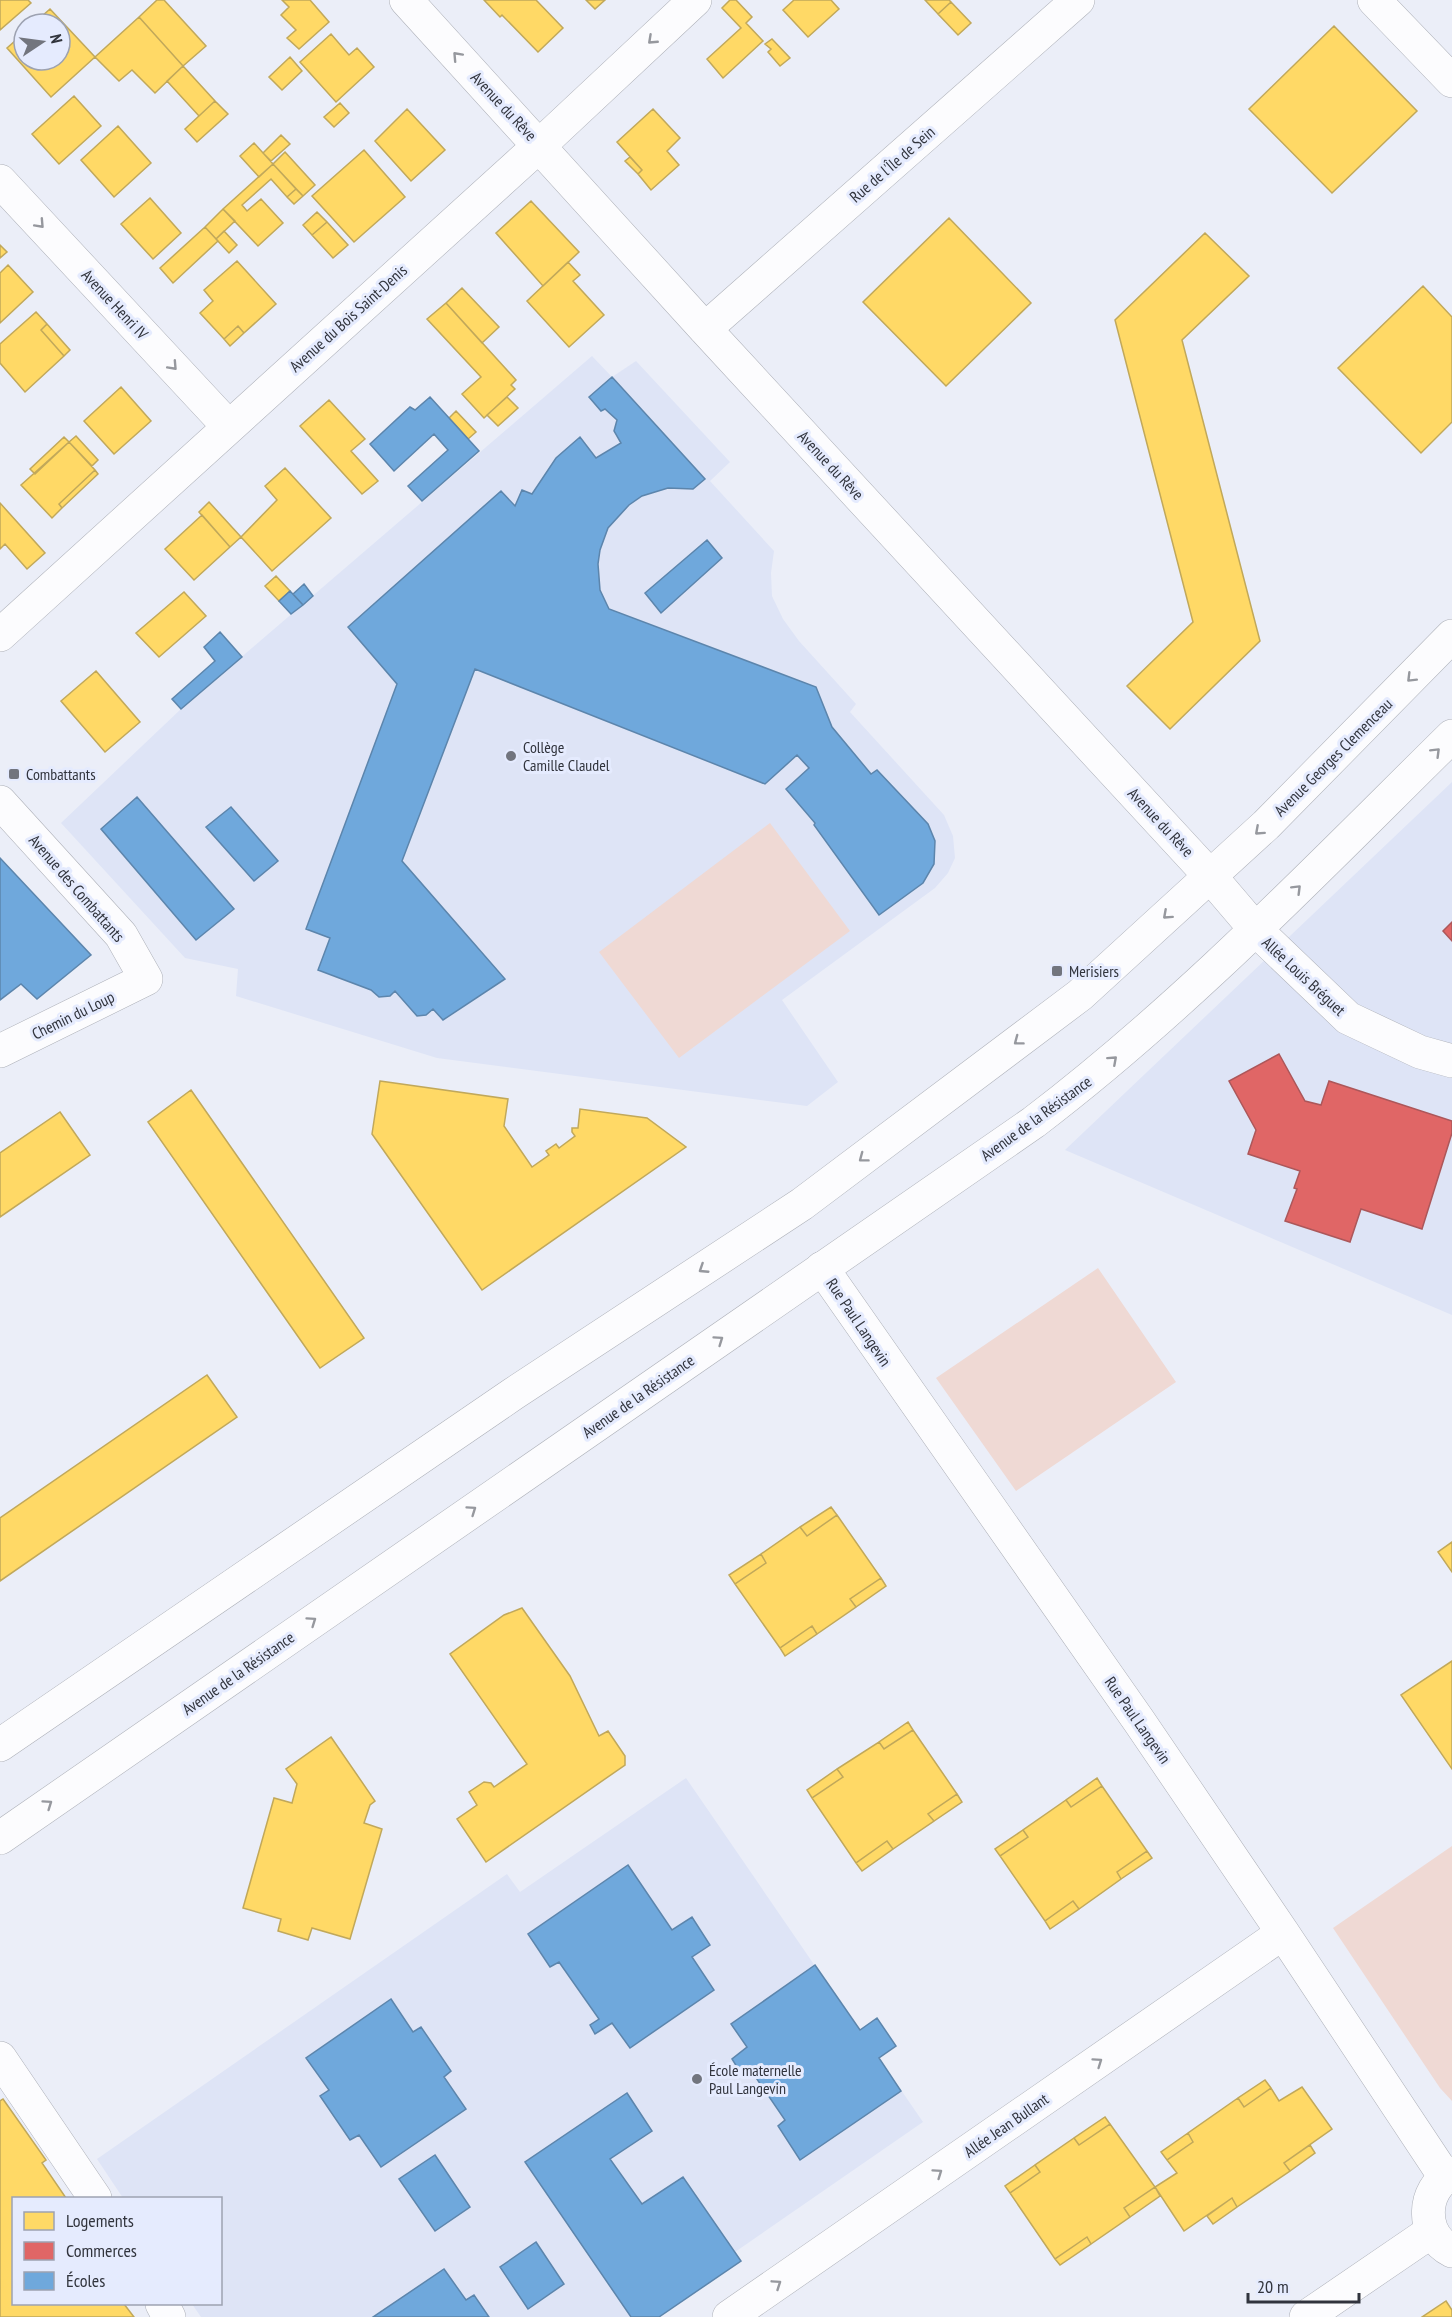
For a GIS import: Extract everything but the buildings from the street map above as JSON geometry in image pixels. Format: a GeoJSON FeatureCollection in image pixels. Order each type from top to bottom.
{"type":"FeatureCollection","features":[{"type":"Feature","properties":{"kind":"street","name":"Avenue du Rêve"},"geometry":{"type":"LineString","coordinates":[[406,0],[705,329],[1210,876],[1256,930]]}},
{"type":"Feature","properties":{"kind":"street","name":"Avenue du Bois Saint-Denis"},"geometry":{"type":"LineString","coordinates":[[0,635],[540,145],[695,0]]}},
{"type":"Feature","properties":{"kind":"street","name":"Rue de l'Île de Sein"},"geometry":{"type":"LineString","coordinates":[[705,329],[1078,0]]}},
{"type":"Feature","properties":{"kind":"street"},"geometry":{"type":"LineString","coordinates":[[1374,0],[1452,81]]}},
{"type":"Feature","properties":{"kind":"street","name":"Avenue Henri IV"},"geometry":{"type":"LineString","coordinates":[[0,181],[230,427]]}},
{"type":"Feature","properties":{"kind":"street","name":"Avenue Georges Clemenceau"},"geometry":{"type":"LineString","coordinates":[[1210,876],[1266,825],[1452,636]]}},
{"type":"Feature","properties":{"kind":"street"},"geometry":{"type":"LineString","coordinates":[[1256,930],[1452,736]]}},
{"type":"Feature","properties":{"kind":"street","name":"Avenue des Combattants"},"geometry":{"type":"LineString","coordinates":[[0,802],[121,935],[146,979]]}},
{"type":"Feature","properties":{"kind":"street"},"geometry":{"type":"LineString","coordinates":[[0,1745],[518,1390],[802,1204],[1080,995],[1210,876]]}},
{"type":"Feature","properties":{"kind":"street","name":"Allée Louis Bréguet"},"geometry":{"type":"LineString","coordinates":[[1256,930],[1348,1018],[1420,1053],[1452,1061]]}},
{"type":"Feature","properties":{"kind":"street","name":"Avenue de la Résistance"},"geometry":{"type":"LineString","coordinates":[[0,1838],[1034,1122],[1096,1075],[1256,930]]}},
{"type":"Feature","properties":{"kind":"street","name":"Chemin du Loup"},"geometry":{"type":"LineString","coordinates":[[0,1051],[146,979]]}},
{"type":"Feature","properties":{"kind":"street","name":"Rue Paul Langevin"},"geometry":{"type":"LineString","coordinates":[[822,1268],[1139,1721],[1448,2175]]}},
{"type":"Feature","properties":{"kind":"street","name":"Allée Jean Bullant"},"geometry":{"type":"LineString","coordinates":[[729,2317],[1283,1933]]}},
{"type":"Feature","properties":{"kind":"street"},"geometry":{"type":"LineString","coordinates":[[0,2058],[94,2197]]}},
{"type":"Feature","properties":{"kind":"street"},"geometry":{"type":"LineString","coordinates":[[1306,2317],[1442,2241],[1428,2208],[1431,2196],[1448,2175]]}},
{"type":"Feature","properties":{"kind":"shaded area","name":"Collège Camille Claudel"},"geometry":{"type":"Polygon","coordinates":[[[592,356],[612,377],[636,361],[730,462],[710,481],[774,551],[771,573],[772,596],[783,619],[799,641],[856,704],[850,712],[944,815],[953,836],[955,858],[948,873],[935,888],[782,1000],[838,1082],[807,1106],[437,1058],[236,996],[238,969],[185,958],[61,823],[181,709],[592,356]]]}},
{"type":"Feature","properties":{"kind":"shaded area"},"geometry":{"type":"Polygon","coordinates":[[[1452,782],[1452,1315],[1065,1150],[1452,782]]]}},
{"type":"Feature","properties":{"kind":"shaded area"},"geometry":{"type":"Polygon","coordinates":[[[770,823],[850,931],[679,1058],[599,952],[770,823]]]}},
{"type":"Feature","properties":{"kind":"shaded area"},"geometry":{"type":"Polygon","coordinates":[[[1098,1268],[1176,1382],[1016,1491],[936,1378],[1098,1268]]]}},
{"type":"Feature","properties":{"kind":"shaded area"},"geometry":{"type":"Polygon","coordinates":[[[686,1778],[859,2030],[877,2018],[896,2046],[879,2058],[923,2122],[735,2252],[741,2261],[659,2317],[201,2317],[193,2305],[222,2305],[222,2197],[122,2197],[97,2159],[507,1874],[520,1892],[686,1778]]]}},
{"type":"Feature","properties":{"kind":"shaded area"},"geometry":{"type":"Polygon","coordinates":[[[1452,1846],[1452,2101],[1440,2088],[1333,1928],[1452,1846]]]}},
{"type":"Feature","properties":{"kind":"place","name":"Collège Camille Claudel"},"geometry":{"type":"Point","coordinates":[511,756]}},
{"type":"Feature","properties":{"kind":"place","name":"Combattants"},"geometry":{"type":"Point","coordinates":[14,774]}},
{"type":"Feature","properties":{"kind":"place","name":"Merisiers"},"geometry":{"type":"Point","coordinates":[1057,971]}},
{"type":"Feature","properties":{"kind":"place","name":"École maternelle Paul Langevin"},"geometry":{"type":"Point","coordinates":[697,2079]}}]}
